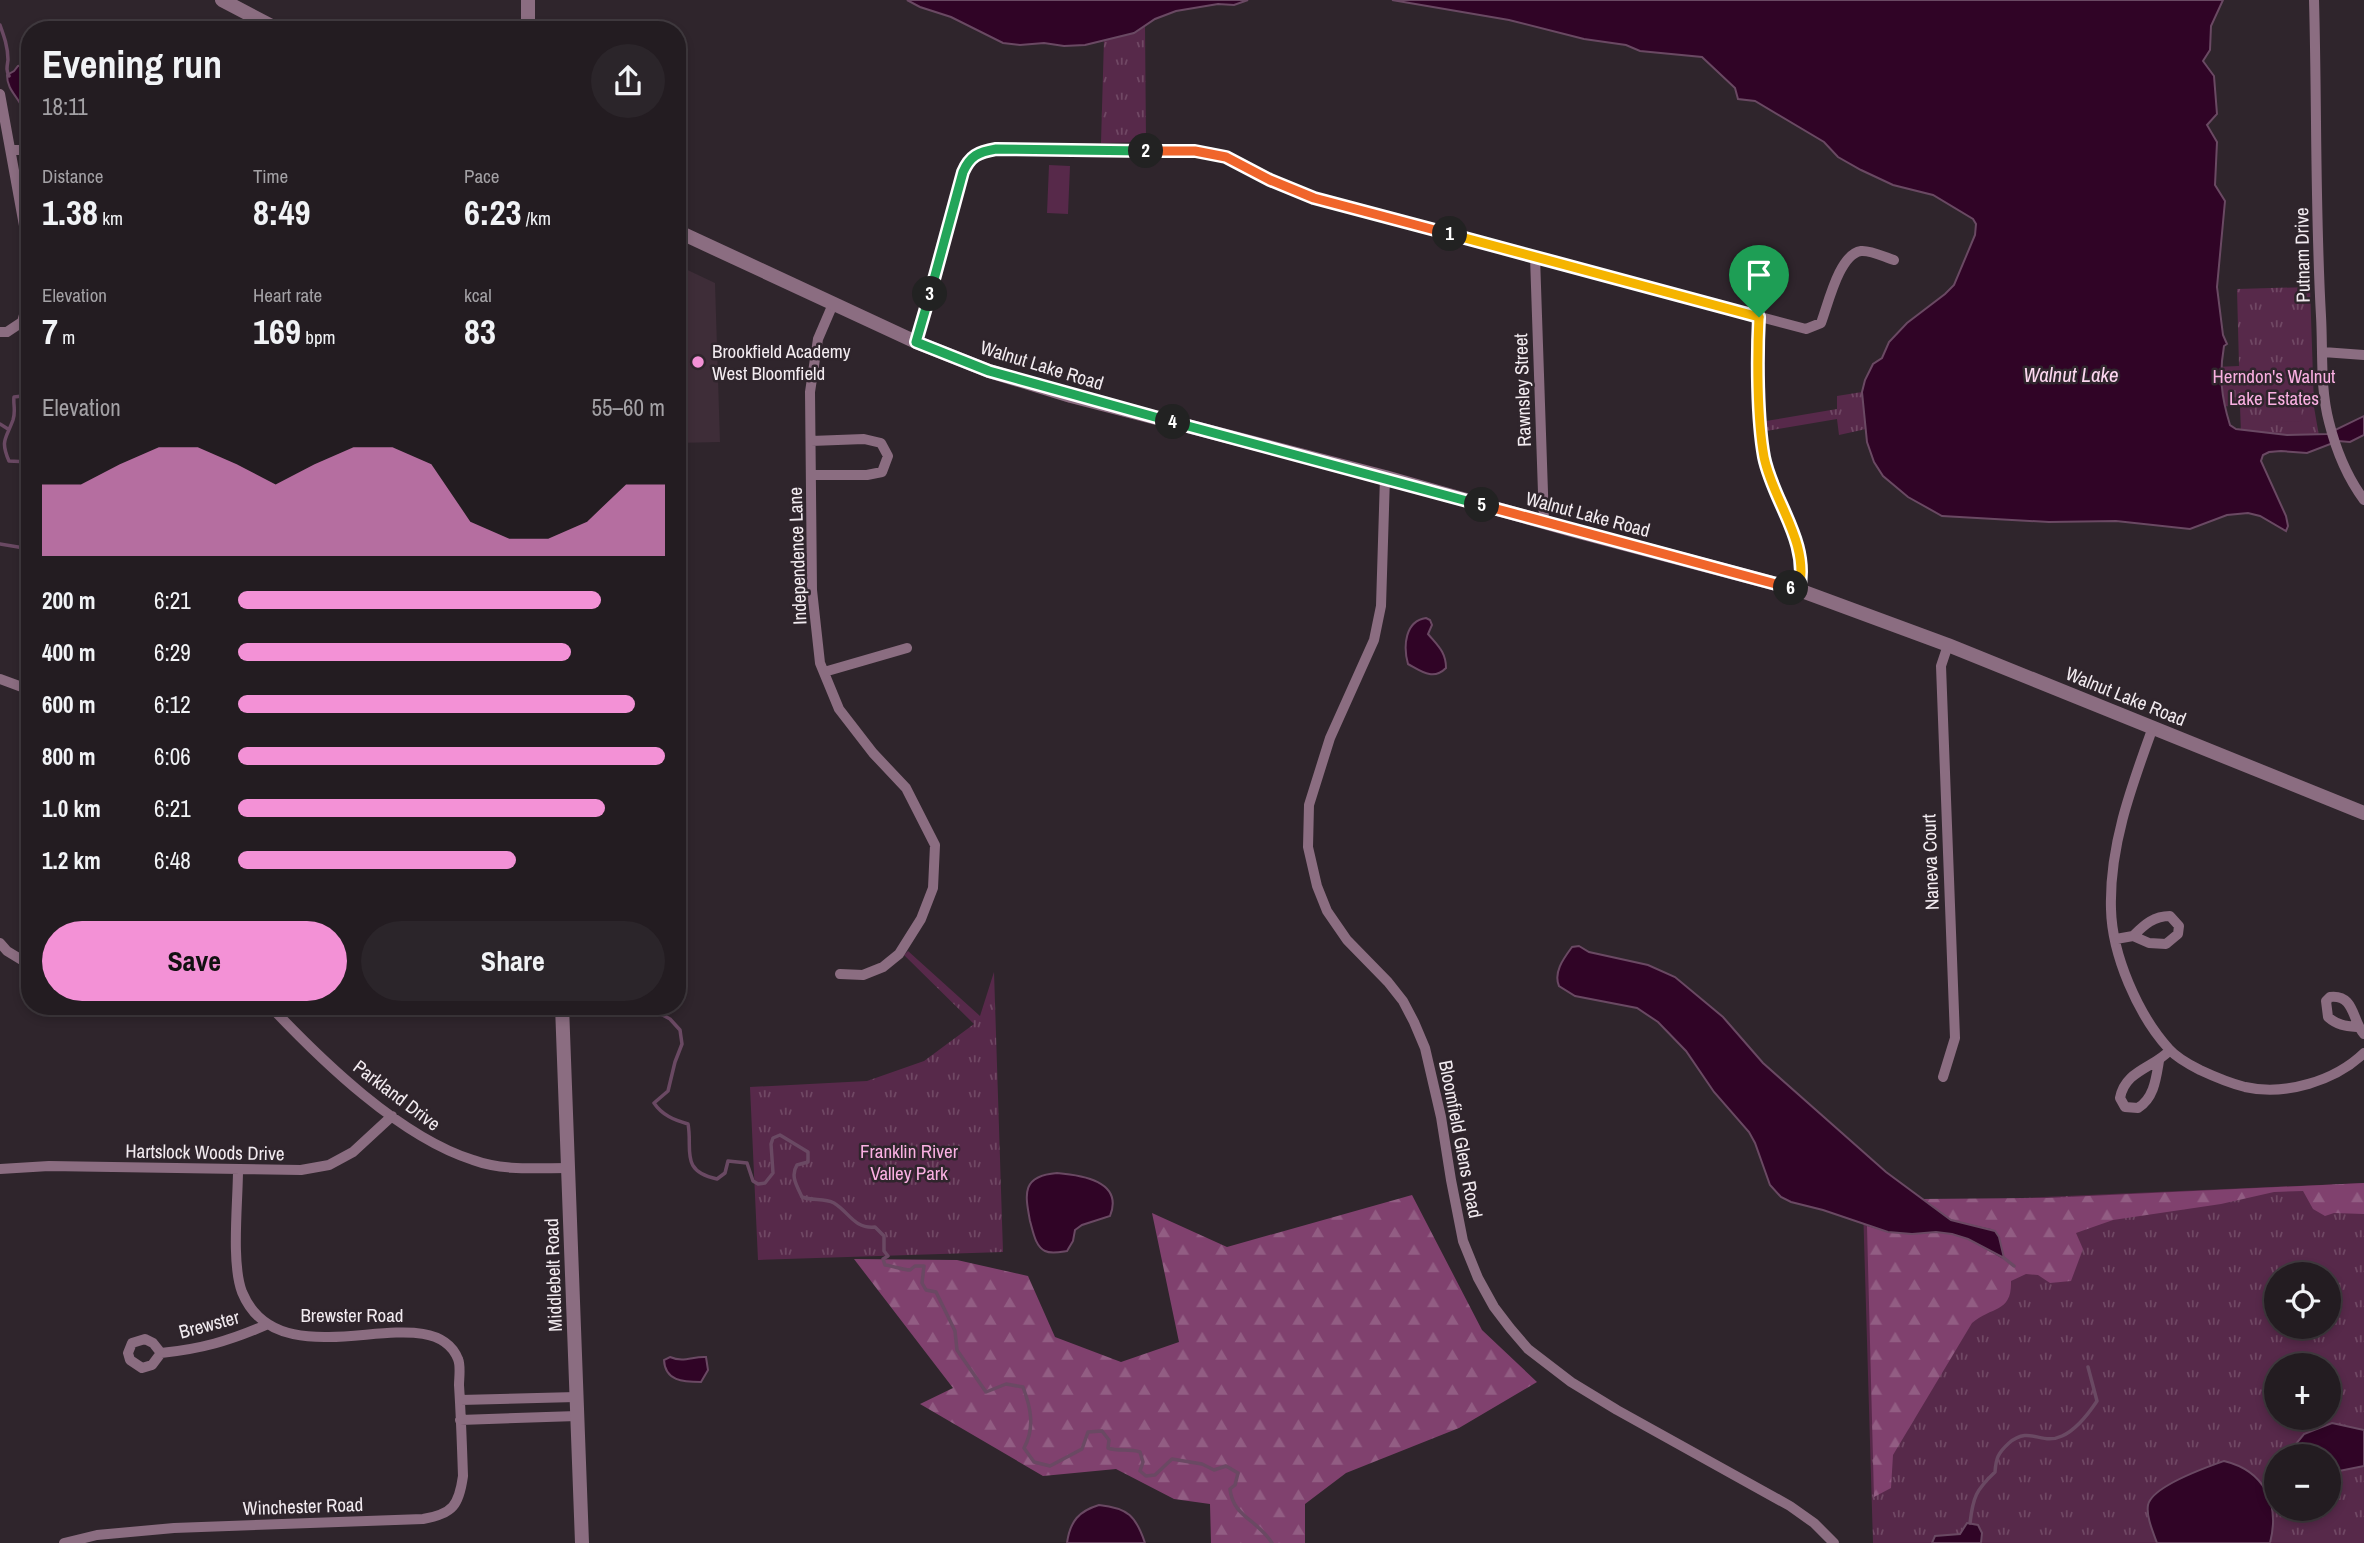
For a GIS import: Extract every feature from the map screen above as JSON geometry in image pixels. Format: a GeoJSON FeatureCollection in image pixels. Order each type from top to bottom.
{"type":"FeatureCollection","features":[{"type":"Feature","properties":{"kind":"street"},"geometry":{"type":"LineString","coordinates":[[222,0],[262,21]]}},
{"type":"Feature","properties":{"kind":"street"},"geometry":{"type":"LineString","coordinates":[[528,0],[528,21]]}},
{"type":"Feature","properties":{"kind":"street","name":"Putnam Drive"},"geometry":{"type":"LineString","coordinates":[[2314,0],[2319,273],[2325,396],[2329,423],[2338,452],[2364,500]]}},
{"type":"Feature","properties":{"kind":"street"},"geometry":{"type":"LineString","coordinates":[[0,94],[21,206]]}},
{"type":"Feature","properties":{"kind":"street"},"geometry":{"type":"LineString","coordinates":[[916,342],[963,172],[969,158],[996,149],[1209,152],[1226,157],[1278,184],[1314,198],[1806,329],[1821,323],[1842,265],[1850,255],[1861,251],[1894,260]]}},
{"type":"Feature","properties":{"kind":"street"},"geometry":{"type":"LineString","coordinates":[[12,150],[21,150]]}},
{"type":"Feature","properties":{"kind":"street","name":"Walnut Lake Road"},"geometry":{"type":"LineString","coordinates":[[686,235],[916,342],[989,371],[1071,396],[1385,477],[1544,523],[1799,590],[1948,645],[2364,813]]}},
{"type":"Feature","properties":{"kind":"street","name":"Rawnsley Street"},"geometry":{"type":"LineString","coordinates":[[1535,257],[1544,523]]}},
{"type":"Feature","properties":{"kind":"street","name":"Independence Lane"},"geometry":{"type":"LineString","coordinates":[[833,304],[818,339],[810,392],[812,590],[820,663],[839,709],[873,753],[906,788],[935,845],[933,888],[921,919],[899,954],[883,967],[863,975],[840,974]]}},
{"type":"Feature","properties":{"kind":"street"},"geometry":{"type":"LineString","coordinates":[[1759,317],[1764,455],[1774,488],[1790,521],[1802,577],[1799,590]]}},
{"type":"Feature","properties":{"kind":"street"},"geometry":{"type":"LineString","coordinates":[[0,332],[8,332],[21,323]]}},
{"type":"Feature","properties":{"kind":"street"},"geometry":{"type":"LineString","coordinates":[[2323,352],[2364,355]]}},
{"type":"Feature","properties":{"kind":"street"},"geometry":{"type":"LineString","coordinates":[[811,441],[864,439],[881,443],[888,456],[882,471],[867,475],[811,475]]}},
{"type":"Feature","properties":{"kind":"street","name":"Bloomfield Glens Road"},"geometry":{"type":"LineString","coordinates":[[1385,477],[1381,606],[1374,640],[1326,749],[1309,804],[1308,848],[1311,867],[1327,911],[1347,940],[1403,1001],[1425,1048],[1441,1117],[1458,1220],[1478,1278],[1494,1307],[1510,1328],[1528,1349],[1554,1371],[1616,1410],[1790,1506],[1814,1523],[1834,1543]]}},
{"type":"Feature","properties":{"kind":"street","name":"Naneva Court"},"geometry":{"type":"LineString","coordinates":[[1943,1077],[1955,1038],[1941,666],[1948,645]]}},
{"type":"Feature","properties":{"kind":"street"},"geometry":{"type":"LineString","coordinates":[[824,672],[907,648]]}},
{"type":"Feature","properties":{"kind":"street"},"geometry":{"type":"LineString","coordinates":[[0,680],[21,687]]}},
{"type":"Feature","properties":{"kind":"street"},"geometry":{"type":"LineString","coordinates":[[2153,727],[2134,779],[2120,831],[2113,865],[2111,910],[2126,977],[2143,1011],[2170,1050],[2189,1064],[2217,1078],[2247,1088],[2297,1087],[2314,1082],[2336,1074],[2364,1053]]}},
{"type":"Feature","properties":{"kind":"street"},"geometry":{"type":"LineString","coordinates":[[2116,939],[2133,936]]}},
{"type":"Feature","properties":{"kind":"street"},"geometry":{"type":"LineString","coordinates":[[0,961],[3,947],[21,959]]}},
{"type":"Feature","properties":{"kind":"street","name":"Parkland Drive"},"geometry":{"type":"LineString","coordinates":[[278,1015],[311,1050],[431,1144],[473,1161],[517,1169],[568,1168]]}},
{"type":"Feature","properties":{"kind":"street","name":"Middlebelt Road"},"geometry":{"type":"LineString","coordinates":[[562,1015],[582,1543]]}},
{"type":"Feature","properties":{"kind":"street"},"geometry":{"type":"LineString","coordinates":[[2160,1061],[2153,1090],[2146,1102],[2138,1108],[2125,1107],[2120,1098],[2127,1081],[2142,1069],[2160,1061],[2170,1050]]}},
{"type":"Feature","properties":{"kind":"street","name":"Hartslock Woods Drive"},"geometry":{"type":"LineString","coordinates":[[0,1169],[49,1167],[301,1170],[329,1165],[359,1147],[392,1116]]}},
{"type":"Feature","properties":{"kind":"street"},"geometry":{"type":"LineString","coordinates":[[238,1170],[238,1269],[242,1291],[254,1313],[266,1325]]}},
{"type":"Feature","properties":{"kind":"street","name":"Brewster"},"geometry":{"type":"LineString","coordinates":[[161,1353],[195,1350],[266,1325]]}},
{"type":"Feature","properties":{"kind":"street","name":"Brewster Road"},"geometry":{"type":"LineString","coordinates":[[266,1325],[301,1336],[416,1332],[429,1334],[445,1342],[458,1359],[460,1410]]}},
{"type":"Feature","properties":{"kind":"street"},"geometry":{"type":"LineString","coordinates":[[460,1410],[576,1396]]}},
{"type":"Feature","properties":{"kind":"street"},"geometry":{"type":"LineString","coordinates":[[460,1410],[577,1416]]}},
{"type":"Feature","properties":{"kind":"street","name":"Winchester Road"},"geometry":{"type":"LineString","coordinates":[[64,1543],[97,1535],[174,1528],[423,1519],[442,1516],[454,1506],[460,1494],[463,1476],[460,1410]]}},
{"type":"Feature","properties":{"kind":"shaded area","name":"Brookfield Academy West Bloomfield"},"geometry":{"type":"Polygon","coordinates":[[[686,269],[715,283],[720,442],[686,443],[686,269]]]}},
{"type":"Feature","properties":{"kind":"green space"},"geometry":{"type":"Polygon","coordinates":[[[1145,26],[1146,142],[1101,143],[1104,39],[1138,31],[1145,26]]]}},
{"type":"Feature","properties":{"kind":"green space"},"geometry":{"type":"Polygon","coordinates":[[[1049,165],[1070,166],[1068,214],[1047,213],[1049,165]]]}},
{"type":"Feature","properties":{"kind":"green space","name":"Herndon's Walnut Lake Estates"},"geometry":{"type":"Polygon","coordinates":[[[2310,287],[2314,407],[2320,442],[2242,459],[2240,406],[2192,407],[2191,368],[2239,366],[2237,289],[2310,287]]]}},
{"type":"Feature","properties":{"kind":"green space"},"geometry":{"type":"Polygon","coordinates":[[[1862,392],[1866,429],[1839,435],[1837,419],[1766,431],[1766,421],[1837,409],[1837,396],[1862,392]]]}},
{"type":"Feature","properties":{"kind":"green space"},"geometry":{"type":"Polygon","coordinates":[[[2301,403],[2302,421],[2270,422],[2270,404],[2301,403]]]}},
{"type":"Feature","properties":{"kind":"green space","name":"Franklin River Valley Park"},"geometry":{"type":"Polygon","coordinates":[[[908,951],[980,1016],[994,972],[1003,1252],[758,1260],[750,1087],[867,1081],[924,1061],[974,1024],[904,955],[908,951]]]}},
{"type":"Feature","properties":{"kind":"green space"},"geometry":{"type":"Polygon","coordinates":[[[2364,1183],[2364,1543],[1873,1543],[1863,1205],[2364,1183]]]}},
{"type":"Feature","properties":{"kind":"green space"},"geometry":{"type":"Polygon","coordinates":[[[2364,1183],[2364,1214],[2334,1213],[2325,1216],[2313,1209],[2303,1191],[2274,1192],[2221,1204],[2113,1220],[2076,1233],[2083,1249],[2071,1281],[2050,1283],[2038,1275],[2026,1274],[2011,1281],[2008,1299],[2004,1304],[1972,1323],[1893,1455],[1891,1488],[1874,1497],[1867,1226],[1888,1232],[1952,1234],[1968,1239],[2003,1259],[1991,1229],[1951,1220],[1920,1199],[2047,1198],[2364,1183]]]}},
{"type":"Feature","properties":{"kind":"green space"},"geometry":{"type":"Polygon","coordinates":[[[1412,1195],[1482,1330],[1537,1382],[1459,1428],[1346,1473],[1305,1504],[1305,1543],[1211,1543],[1210,1504],[1174,1499],[1116,1469],[1043,1476],[920,1404],[953,1388],[854,1259],[957,1260],[1028,1276],[1055,1337],[1121,1362],[1179,1342],[1152,1213],[1227,1247],[1412,1195]]]}},
{"type":"Feature","properties":{"kind":"water"},"geometry":{"type":"Polygon","coordinates":[[[907,0],[1248,0],[1234,5],[1218,4],[1176,11],[1155,19],[1134,33],[1085,45],[1064,46],[1003,43],[951,17],[907,0]]]}},
{"type":"Feature","properties":{"kind":"water","name":"Walnut Lake"},"geometry":{"type":"Polygon","coordinates":[[[1392,0],[2223,0],[2211,26],[2210,50],[2203,61],[2214,76],[2217,114],[2207,125],[2217,142],[2215,185],[2225,201],[2217,287],[2223,335],[2227,344],[2224,346],[2221,376],[2230,425],[2236,429],[2287,435],[2327,434],[2364,416],[2364,435],[2350,442],[2338,441],[2307,453],[2281,451],[2263,455],[2261,461],[2286,516],[2286,531],[2260,516],[2248,513],[2227,515],[2190,529],[2116,521],[2049,522],[1942,516],[1908,497],[1883,476],[1874,462],[1867,442],[1862,392],[1873,364],[1882,358],[1889,342],[1907,323],[1954,285],[1975,235],[1976,224],[1973,219],[1933,195],[1893,185],[1861,170],[1838,157],[1824,142],[1755,101],[1738,99],[1735,88],[1702,57],[1640,51],[1626,45],[1584,39],[1509,20],[1392,0]]]}},
{"type":"Feature","properties":{"kind":"water"},"geometry":{"type":"Polygon","coordinates":[[[21,65],[21,104],[10,89],[7,75],[21,65]]]}},
{"type":"Feature","properties":{"kind":"water"},"geometry":{"type":"Polygon","coordinates":[[[1426,618],[1432,625],[1428,634],[1441,650],[1446,662],[1446,668],[1436,674],[1427,674],[1408,664],[1406,657],[1407,635],[1410,629],[1419,620],[1426,618]]]}},
{"type":"Feature","properties":{"kind":"water"},"geometry":{"type":"Polygon","coordinates":[[[1579,946],[1589,952],[1648,965],[1675,977],[1723,1017],[1763,1063],[1886,1172],[1951,1220],[1995,1231],[2004,1258],[1968,1239],[1952,1234],[1888,1232],[1781,1197],[1770,1185],[1749,1132],[1714,1092],[1686,1051],[1658,1022],[1637,1008],[1575,996],[1559,986],[1557,976],[1560,965],[1572,947],[1579,946]]]}},
{"type":"Feature","properties":{"kind":"water"},"geometry":{"type":"Polygon","coordinates":[[[1057,1173],[1098,1182],[1111,1195],[1113,1204],[1110,1216],[1075,1230],[1067,1251],[1050,1252],[1042,1249],[1035,1238],[1027,1195],[1031,1182],[1057,1173]]]}},
{"type":"Feature","properties":{"kind":"water"},"geometry":{"type":"Polygon","coordinates":[[[670,1357],[706,1357],[708,1370],[701,1382],[676,1379],[665,1367],[664,1360],[670,1357]]]}},
{"type":"Feature","properties":{"kind":"water"},"geometry":{"type":"Polygon","coordinates":[[[2341,1425],[2364,1430],[2364,1466],[2341,1471],[2341,1444],[2296,1444],[2304,1434],[2314,1430],[2341,1430],[2341,1425]]]}},
{"type":"Feature","properties":{"kind":"water"},"geometry":{"type":"Polygon","coordinates":[[[2224,1461],[2238,1466],[2259,1481],[2264,1488],[2264,1521],[2273,1521],[2270,1543],[2157,1543],[2148,1514],[2148,1505],[2152,1498],[2169,1484],[2224,1461]]]}},
{"type":"Feature","properties":{"kind":"water"},"geometry":{"type":"Polygon","coordinates":[[[1099,1505],[1117,1508],[1130,1515],[1145,1543],[1067,1543],[1070,1529],[1077,1518],[1086,1510],[1099,1505]]]}},
{"type":"Feature","properties":{"kind":"water"},"geometry":{"type":"Polygon","coordinates":[[[1967,1523],[1978,1525],[1982,1533],[1981,1543],[1932,1543],[1935,1536],[1960,1534],[1967,1523]]]}},
{"type":"Feature","properties":{"kind":"waterway"},"geometry":{"type":"LineString","coordinates":[[0,25],[7,46],[9,76]]}},
{"type":"Feature","properties":{"kind":"waterway"},"geometry":{"type":"LineString","coordinates":[[21,396],[14,397],[14,417],[4,444],[9,461],[21,462]]}},
{"type":"Feature","properties":{"kind":"waterway"},"geometry":{"type":"LineString","coordinates":[[0,424],[8,429]]}},
{"type":"Feature","properties":{"kind":"waterway"},"geometry":{"type":"LineString","coordinates":[[0,544],[21,548]]}},
{"type":"Feature","properties":{"kind":"waterway"},"geometry":{"type":"LineString","coordinates":[[663,1015],[680,1030],[682,1044],[668,1091],[654,1103],[669,1117],[688,1124],[690,1158],[697,1171],[717,1179],[725,1173],[728,1161],[747,1163],[753,1181],[758,1184],[765,1183],[773,1173],[773,1138],[780,1135],[808,1152],[808,1162],[797,1165],[794,1173],[802,1197],[834,1203],[857,1223],[875,1227],[884,1236],[884,1251],[888,1256],[883,1259],[885,1265],[910,1270],[915,1266],[924,1266],[922,1283],[926,1290],[936,1292],[955,1331],[957,1350],[986,1392],[1006,1384],[1023,1387],[1031,1418],[1030,1433],[1024,1448],[1034,1462],[1050,1466],[1082,1449],[1088,1432],[1102,1431],[1109,1440],[1108,1448],[1140,1452],[1143,1462],[1140,1471],[1146,1476],[1155,1475],[1172,1459],[1202,1464],[1214,1470],[1226,1466],[1238,1473],[1235,1485],[1230,1489],[1236,1506],[1272,1543]]}},
{"type":"Feature","properties":{"kind":"waterway"},"geometry":{"type":"LineString","coordinates":[[2004,1258],[2014,1266]]}},
{"type":"Feature","properties":{"kind":"waterway"},"geometry":{"type":"LineString","coordinates":[[1970,1523],[1977,1494],[1995,1472],[1998,1456],[2009,1443],[2023,1436],[2048,1439],[2062,1436],[2090,1411],[2097,1401],[2088,1367]]}},
{"type":"Feature","properties":{"kind":"place","name":"Brookfield Academy West Bloomfield"},"geometry":{"type":"Point","coordinates":[698,362]}},
{"type":"Feature","properties":{"kind":"route"},"geometry":{"type":"LineString","coordinates":[[996,149],[1209,152],[1245,165],[1295,192],[1314,198],[1759,317],[1764,455],[1774,488],[1790,521],[1801,569],[1799,590],[1544,523],[1385,477],[1071,396],[989,371],[916,342],[963,172],[969,158],[996,149]]}}]}
